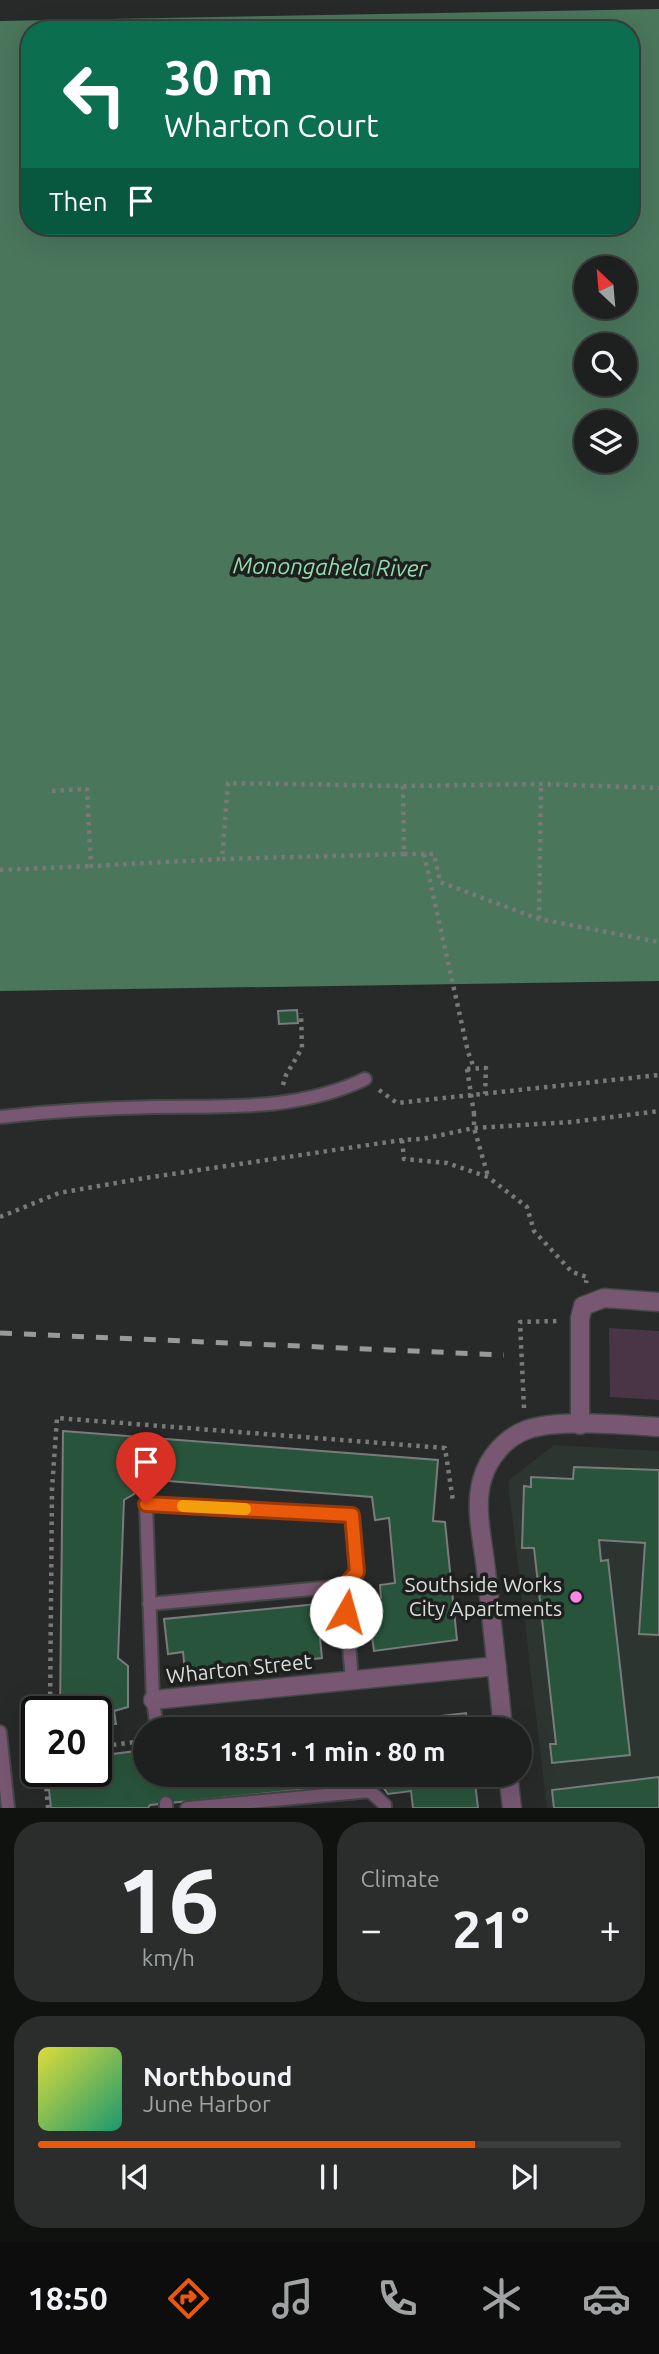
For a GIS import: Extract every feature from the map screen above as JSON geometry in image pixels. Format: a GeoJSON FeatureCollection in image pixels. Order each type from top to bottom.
{"type":"FeatureCollection","features":[{"type":"Feature","properties":{"kind":"street"},"geometry":{"type":"LineString","coordinates":[[579,1424],[580,1318],[583,1306],[604,1298],[659,1302]]}},
{"type":"Feature","properties":{"kind":"street"},"geometry":{"type":"LineString","coordinates":[[502,1717],[480,1516],[482,1479],[492,1458],[503,1444],[525,1430],[540,1426],[579,1424],[659,1427]]}},
{"type":"Feature","properties":{"kind":"street","name":"Wharton Street"},"geometry":{"type":"LineString","coordinates":[[153,1700],[496,1666]]}},
{"type":"Feature","properties":{"kind":"street"},"geometry":{"type":"LineString","coordinates":[[510,1787],[512,1808]]}},
{"type":"Feature","properties":{"kind":"lane"},"geometry":{"type":"LineString","coordinates":[[0,1117],[121,1108],[276,1105],[344,1089],[365,1079]]}},
{"type":"Feature","properties":{"kind":"lane"},"geometry":{"type":"LineString","coordinates":[[149,1604],[344,1586],[357,1572],[352,1515],[146,1504],[149,1604],[153,1700],[155,1717]]}},
{"type":"Feature","properties":{"kind":"lane"},"geometry":{"type":"LineString","coordinates":[[344,1586],[352,1680]]}},
{"type":"Feature","properties":{"kind":"lane"},"geometry":{"type":"LineString","coordinates":[[0,1732],[8,1808]]}},
{"type":"Feature","properties":{"kind":"lane"},"geometry":{"type":"LineString","coordinates":[[187,1808],[370,1791],[385,1808]]}},
{"type":"Feature","properties":{"kind":"path"},"geometry":{"type":"LineString","coordinates":[[222,859],[228,783],[403,786],[541,784],[659,788]]}},
{"type":"Feature","properties":{"kind":"path"},"geometry":{"type":"LineString","coordinates":[[539,919],[541,784]]}},
{"type":"Feature","properties":{"kind":"path"},"geometry":{"type":"LineString","coordinates":[[403,786],[404,854]]}},
{"type":"Feature","properties":{"kind":"path"},"geometry":{"type":"LineString","coordinates":[[52,791],[87,789],[91,866]]}},
{"type":"Feature","properties":{"kind":"path"},"geometry":{"type":"LineString","coordinates":[[424,854],[468,1052],[474,1068]]}},
{"type":"Feature","properties":{"kind":"path"},"geometry":{"type":"LineString","coordinates":[[0,870],[222,859],[434,854],[440,882],[539,919],[659,942]]}},
{"type":"Feature","properties":{"kind":"path"},"geometry":{"type":"LineString","coordinates":[[276,1105],[286,1074],[302,1048],[301,1013]]}},
{"type":"Feature","properties":{"kind":"path"},"geometry":{"type":"LineString","coordinates":[[485,1094],[486,1068],[467,1069],[474,1128],[488,1177]]}},
{"type":"Feature","properties":{"kind":"path"},"geometry":{"type":"LineString","coordinates":[[365,1079],[397,1103],[659,1075]]}},
{"type":"Feature","properties":{"kind":"path"},"geometry":{"type":"LineString","coordinates":[[0,1217],[59,1193],[139,1179],[422,1139],[474,1128],[572,1122],[659,1111]]}},
{"type":"Feature","properties":{"kind":"path"},"geometry":{"type":"LineString","coordinates":[[402,1140],[404,1159],[447,1163],[488,1177],[527,1207],[534,1231],[572,1272],[587,1277],[586,1284]]}},
{"type":"Feature","properties":{"kind":"path"},"geometry":{"type":"LineString","coordinates":[[524,1409],[520,1322],[559,1321]]}},
{"type":"Feature","properties":{"kind":"path"},"geometry":{"type":"LineString","coordinates":[[112,1745],[133,1742]]}},
{"type":"Feature","properties":{"kind":"path"},"geometry":{"type":"LineString","coordinates":[[46,1787],[48,1808]]}},
{"type":"Feature","properties":{"kind":"shaded area"},"geometry":{"type":"Polygon","coordinates":[[[609,1328],[659,1331],[659,1400],[610,1397],[609,1328]]]}},
{"type":"Feature","properties":{"kind":"shaded area"},"geometry":{"type":"Polygon","coordinates":[[[554,1445],[659,1451],[659,1808],[547,1808],[508,1481],[554,1445]]]}},
{"type":"Feature","properties":{"kind":"water","name":"Monongahela River"},"geometry":{"type":"Polygon","coordinates":[[[659,9],[659,981],[0,991],[0,21],[659,9]]]}},
{"type":"Feature","properties":{"kind":"building"},"geometry":{"type":"Polygon","coordinates":[[[297,1010],[298,1023],[279,1024],[278,1011],[297,1010]]]}},
{"type":"Feature","properties":{"kind":"building"},"geometry":{"type":"Polygon","coordinates":[[[63,1431],[438,1460],[433,1521],[445,1522],[457,1640],[374,1651],[367,1600],[381,1598],[380,1585],[395,1583],[389,1518],[375,1520],[372,1497],[143,1479],[134,1494],[124,1500],[118,1658],[128,1666],[128,1707],[114,1711],[116,1724],[112,1724],[112,1696],[60,1696],[63,1431]]]}},
{"type":"Feature","properties":{"kind":"building","name":"Southside Works City Apartments"},"geometry":{"type":"Polygon","coordinates":[[[574,1467],[659,1470],[659,1635],[639,1634],[645,1543],[599,1540],[601,1561],[608,1560],[630,1755],[552,1763],[550,1744],[556,1744],[534,1548],[522,1548],[524,1486],[531,1487],[531,1477],[573,1479],[574,1467]]]}},
{"type":"Feature","properties":{"kind":"building"},"geometry":{"type":"Polygon","coordinates":[[[327,1603],[330,1637],[320,1638],[322,1658],[185,1672],[183,1652],[168,1654],[164,1619],[327,1603]]]}},
{"type":"Feature","properties":{"kind":"building"},"geometry":{"type":"Polygon","coordinates":[[[466,1713],[466,1717],[431,1717],[466,1713]]]}},
{"type":"Feature","properties":{"kind":"building"},"geometry":{"type":"Polygon","coordinates":[[[133,1751],[133,1787],[329,1787],[150,1805],[148,1808],[51,1808],[49,1787],[112,1787],[112,1754],[133,1751]]]}},
{"type":"Feature","properties":{"kind":"building"},"geometry":{"type":"Polygon","coordinates":[[[659,1777],[659,1808],[554,1808],[552,1790],[659,1777]]]}},
{"type":"Feature","properties":{"kind":"building"},"geometry":{"type":"Polygon","coordinates":[[[383,1787],[476,1787],[478,1808],[413,1808],[411,1791],[388,1794],[383,1787]]]}},
{"type":"Feature","properties":{"kind":"railway"},"geometry":{"type":"LineString","coordinates":[[0,1333],[504,1355]]}},
{"type":"Feature","properties":{"kind":"slow traffic"},"geometry":{"type":"LineString","coordinates":[[183,1506],[245,1509]]}},
{"type":"Feature","properties":{"kind":"place","name":"Southside Works City Apartments"},"geometry":{"type":"Point","coordinates":[576,1597]}},
{"type":"Feature","properties":{"kind":"route"},"geometry":{"type":"LineString","coordinates":[[146,1504],[352,1515],[357,1572],[344,1586],[346,1612]]}}]}
